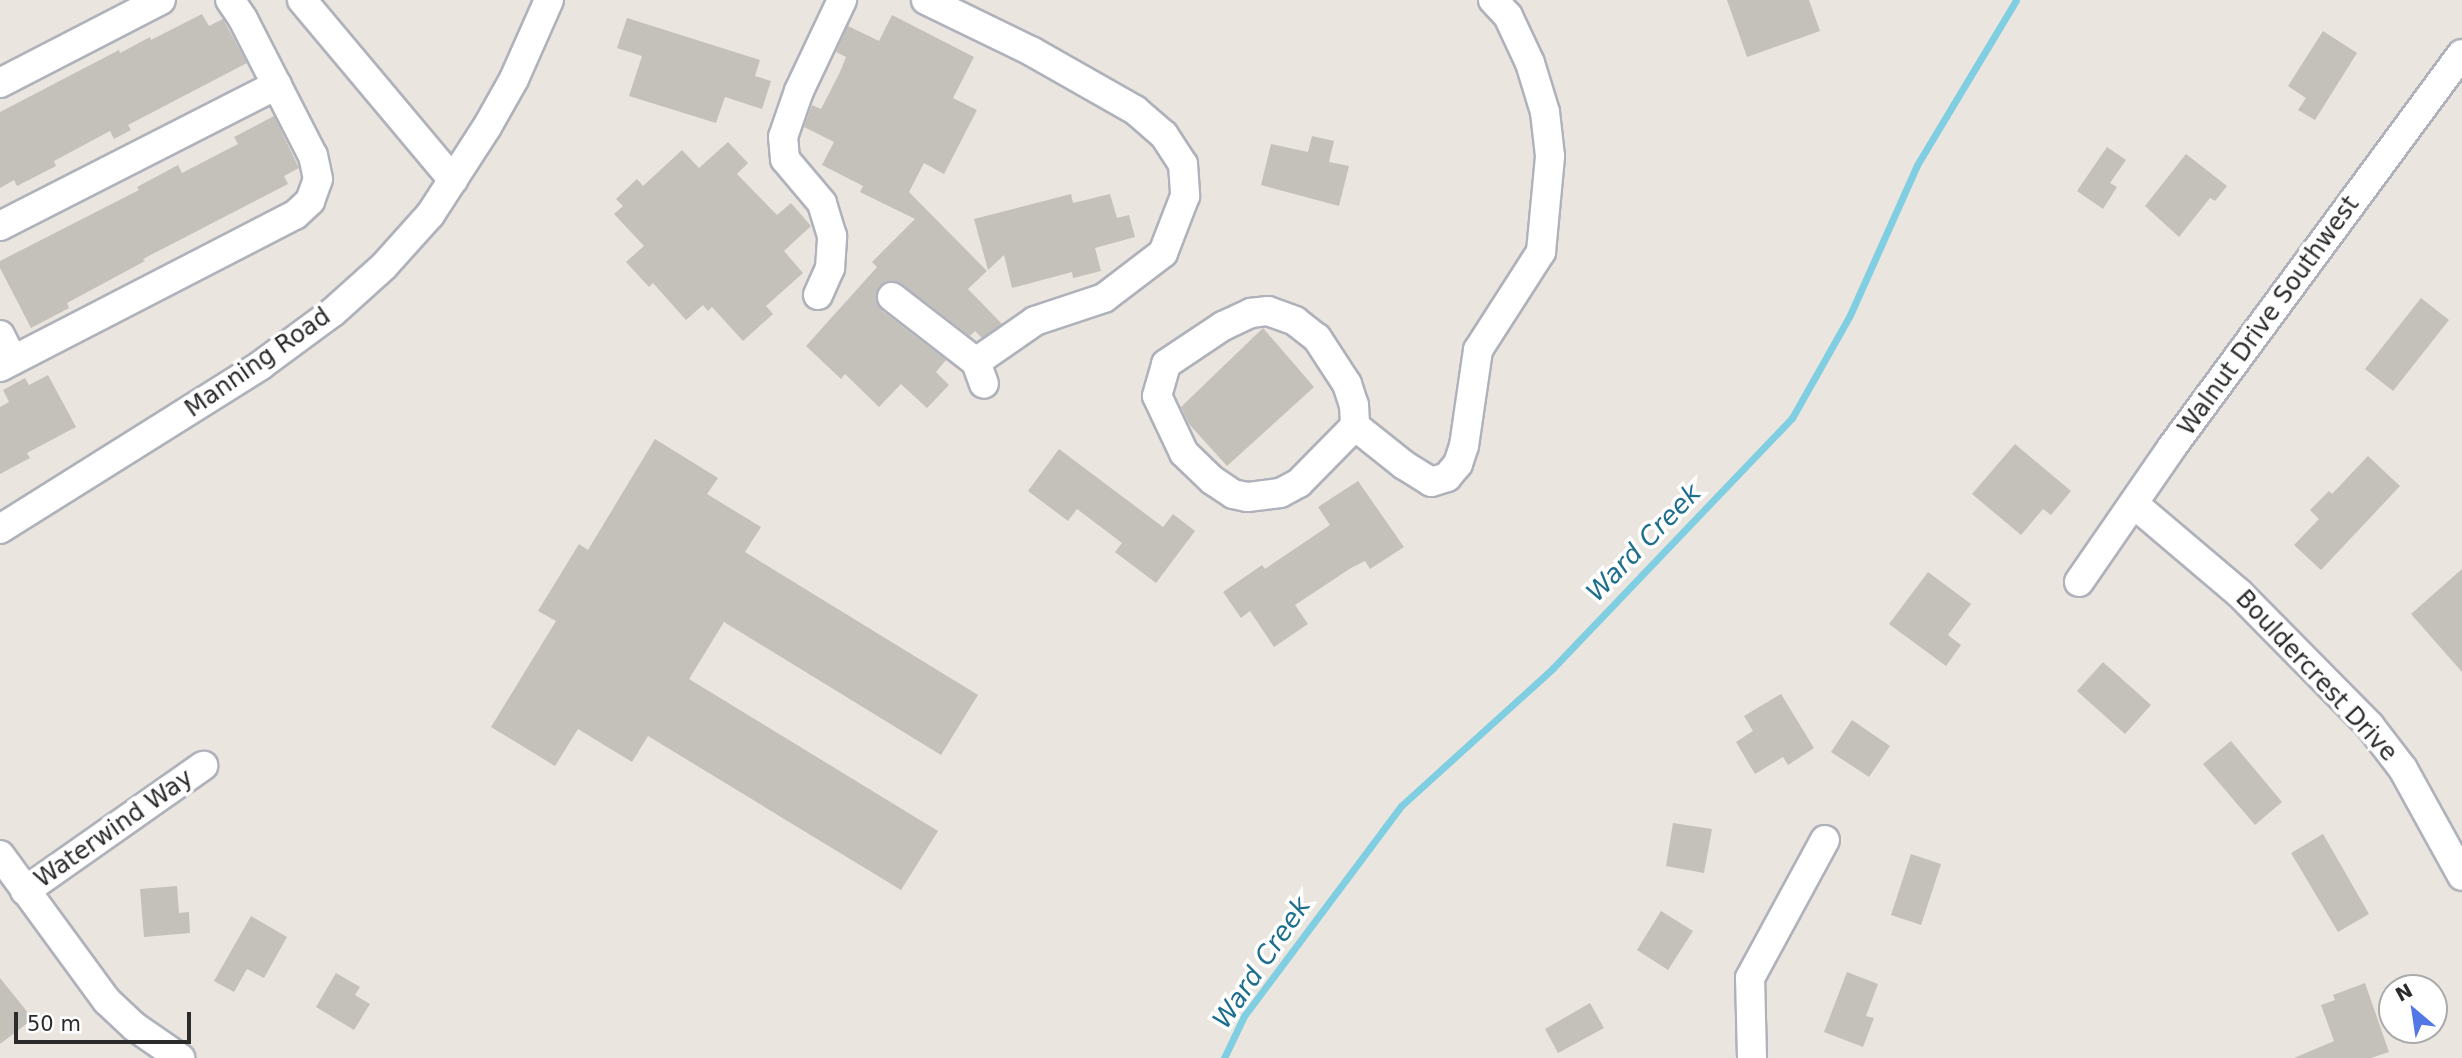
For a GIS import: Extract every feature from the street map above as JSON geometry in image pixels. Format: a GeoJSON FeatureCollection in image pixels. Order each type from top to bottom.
{"type":"FeatureCollection","features":[{"type":"Feature","properties":{"kind":"street"},"geometry":{"type":"LineString","coordinates":[[0,83],[161,0]]}},
{"type":"Feature","properties":{"kind":"street"},"geometry":{"type":"LineString","coordinates":[[0,335],[7,364],[306,207],[316,187],[316,163],[230,0]]}},
{"type":"Feature","properties":{"kind":"street"},"geometry":{"type":"LineString","coordinates":[[302,0],[453,180]]}},
{"type":"Feature","properties":{"kind":"street","name":"Manning Road"},"geometry":{"type":"LineString","coordinates":[[0,529],[299,339],[384,266],[430,215],[453,180],[514,79],[549,0]]}},
{"type":"Feature","properties":{"kind":"street"},"geometry":{"type":"LineString","coordinates":[[818,295],[830,268],[832,236],[822,204],[785,159],[783,137],[799,91],[842,0]]}},
{"type":"Feature","properties":{"kind":"street"},"geometry":{"type":"LineString","coordinates":[[892,297],[980,373],[1035,321],[1104,298],[1163,253],[1185,196],[1183,164],[1164,135],[1135,110],[1031,51],[926,0]]}},
{"type":"Feature","properties":{"kind":"street"},"geometry":{"type":"LineString","coordinates":[[1356,426],[1299,483],[1280,493],[1247,497],[1233,494],[1212,480],[1184,453],[1157,396],[1166,364],[1223,326],[1251,313],[1268,311],[1295,321],[1317,338],[1348,384],[1356,426],[1404,465],[1432,482],[1447,477],[1458,464],[1464,446],[1478,350],[1541,252],[1550,156],[1545,112],[1530,63],[1508,16],[1493,0]]}},
{"type":"Feature","properties":{"kind":"street","name":"Walnut Drive Southwest"},"geometry":{"type":"LineString","coordinates":[[2079,582],[2180,436],[2462,54]]}},
{"type":"Feature","properties":{"kind":"street"},"geometry":{"type":"LineString","coordinates":[[0,226],[276,85]]}},
{"type":"Feature","properties":{"kind":"street","name":"Bouldercrest Drive"},"geometry":{"type":"LineString","coordinates":[[2134,505],[2239,593],[2370,726],[2403,769],[2462,876]]}},
{"type":"Feature","properties":{"kind":"street","name":"Waterwind Way"},"geometry":{"type":"LineString","coordinates":[[25,891],[203,766]]}},
{"type":"Feature","properties":{"kind":"street"},"geometry":{"type":"LineString","coordinates":[[1752,1058],[1750,978],[1825,840]]}},
{"type":"Feature","properties":{"kind":"street"},"geometry":{"type":"LineString","coordinates":[[0,855],[107,1001],[135,1027],[180,1058]]}},
{"type":"Feature","properties":{"kind":"building"},"geometry":{"type":"Polygon","coordinates":[[[1727,0],[1809,0],[1820,31],[1747,57],[1727,0]]]}},
{"type":"Feature","properties":{"kind":"building"},"geometry":{"type":"Polygon","coordinates":[[[202,14],[209,26],[223,19],[247,63],[128,125],[131,130],[114,139],[110,131],[54,161],[56,166],[17,186],[14,180],[0,188],[0,112],[119,50],[120,53],[150,37],[151,40],[202,14]]]}},
{"type":"Feature","properties":{"kind":"building"},"geometry":{"type":"Polygon","coordinates":[[[892,15],[974,57],[953,98],[977,110],[944,174],[924,163],[909,192],[987,271],[968,289],[1002,324],[982,338],[975,331],[970,336],[902,284],[886,281],[879,286],[876,295],[881,310],[946,360],[936,372],[949,385],[927,408],[901,384],[879,407],[845,374],[841,379],[806,346],[877,267],[872,262],[915,219],[860,192],[863,186],[822,165],[834,142],[804,127],[812,105],[821,109],[840,72],[846,57],[836,52],[848,26],[879,41],[892,15]]]}},
{"type":"Feature","properties":{"kind":"building"},"geometry":{"type":"Polygon","coordinates":[[[627,18],[760,60],[755,76],[771,81],[762,109],[725,97],[716,123],[629,96],[642,56],[617,48],[627,18]]]}},
{"type":"Feature","properties":{"kind":"building"},"geometry":{"type":"Polygon","coordinates":[[[2323,31],[2357,53],[2315,120],[2298,110],[2306,98],[2288,86],[2323,31]]]}},
{"type":"Feature","properties":{"kind":"building"},"geometry":{"type":"Polygon","coordinates":[[[274,116],[299,168],[284,176],[288,184],[143,259],[145,261],[67,303],[69,308],[31,328],[0,268],[0,261],[139,190],[137,187],[178,165],[182,173],[238,144],[234,137],[274,116]]]}},
{"type":"Feature","properties":{"kind":"building"},"geometry":{"type":"Polygon","coordinates":[[[1312,136],[1334,141],[1329,162],[1349,166],[1339,206],[1261,185],[1271,144],[1308,152],[1312,136]]]}},
{"type":"Feature","properties":{"kind":"building"},"geometry":{"type":"Polygon","coordinates":[[[728,142],[748,163],[737,174],[777,215],[791,203],[811,226],[784,251],[803,273],[766,306],[773,314],[743,341],[712,307],[708,311],[703,305],[686,320],[653,283],[649,287],[626,262],[644,246],[614,214],[623,206],[616,199],[637,179],[643,186],[682,150],[699,168],[728,142]]]}},
{"type":"Feature","properties":{"kind":"building"},"geometry":{"type":"Polygon","coordinates":[[[2107,147],[2126,160],[2110,183],[2117,187],[2103,209],[2077,191],[2107,147]]]}},
{"type":"Feature","properties":{"kind":"building"},"geometry":{"type":"Polygon","coordinates":[[[2186,154],[2227,186],[2215,201],[2210,198],[2179,237],[2145,206],[2186,154]]]}},
{"type":"Feature","properties":{"kind":"building"},"geometry":{"type":"Polygon","coordinates":[[[1071,194],[1073,203],[1110,194],[1117,218],[1129,215],[1135,237],[1095,248],[1101,271],[1073,278],[1072,272],[1012,288],[1004,255],[988,270],[974,219],[1071,194]]]}},
{"type":"Feature","properties":{"kind":"building"},"geometry":{"type":"Polygon","coordinates":[[[2421,298],[2449,320],[2393,391],[2365,369],[2421,298]]]}},
{"type":"Feature","properties":{"kind":"building"},"geometry":{"type":"Polygon","coordinates":[[[1263,328],[1314,387],[1227,466],[1189,424],[1181,407],[1263,328]]]}},
{"type":"Feature","properties":{"kind":"building"},"geometry":{"type":"Polygon","coordinates":[[[48,375],[76,427],[27,453],[30,458],[0,474],[0,407],[9,402],[3,390],[25,378],[29,385],[48,375]]]}},
{"type":"Feature","properties":{"kind":"building"},"geometry":{"type":"Polygon","coordinates":[[[655,439],[718,478],[707,494],[761,527],[745,552],[978,695],[941,755],[724,622],[689,679],[938,831],[901,890],[648,736],[632,762],[578,729],[555,766],[491,727],[556,621],[538,611],[579,544],[588,550],[655,439]]]}},
{"type":"Feature","properties":{"kind":"building"},"geometry":{"type":"Polygon","coordinates":[[[2015,444],[2071,491],[2051,515],[2043,509],[2021,535],[1972,494],[2015,444]]]}},
{"type":"Feature","properties":{"kind":"building"},"geometry":{"type":"Polygon","coordinates":[[[1059,449],[1163,527],[1173,514],[1195,531],[1156,583],[1115,552],[1122,543],[1077,509],[1068,521],[1028,491],[1059,449]]]}},
{"type":"Feature","properties":{"kind":"building"},"geometry":{"type":"Polygon","coordinates":[[[2368,456],[2400,486],[2321,570],[2294,545],[2319,519],[2310,510],[2329,491],[2332,494],[2368,456]]]}},
{"type":"Feature","properties":{"kind":"building"},"geometry":{"type":"Polygon","coordinates":[[[1358,481],[1404,547],[1370,569],[1365,561],[1351,568],[1295,605],[1308,624],[1274,647],[1250,611],[1241,618],[1223,592],[1262,565],[1265,569],[1330,525],[1318,507],[1358,481]]]}},
{"type":"Feature","properties":{"kind":"building"},"geometry":{"type":"Polygon","coordinates":[[[2462,569],[2462,672],[2411,614],[2462,569]]]}},
{"type":"Feature","properties":{"kind":"building"},"geometry":{"type":"Polygon","coordinates":[[[1928,572],[1971,604],[1948,635],[1961,645],[1946,666],[1889,624],[1928,572]]]}},
{"type":"Feature","properties":{"kind":"building"},"geometry":{"type":"Polygon","coordinates":[[[2103,662],[2151,705],[2125,734],[2077,691],[2103,662]]]}},
{"type":"Feature","properties":{"kind":"building"},"geometry":{"type":"Polygon","coordinates":[[[1781,694],[1814,748],[1788,765],[1783,757],[1755,774],[1736,742],[1753,731],[1744,716],[1781,694]]]}},
{"type":"Feature","properties":{"kind":"building"},"geometry":{"type":"Polygon","coordinates":[[[1852,720],[1890,746],[1869,777],[1831,752],[1852,720]]]}},
{"type":"Feature","properties":{"kind":"building"},"geometry":{"type":"Polygon","coordinates":[[[2231,741],[2282,802],[2255,825],[2203,764],[2231,741]]]}},
{"type":"Feature","properties":{"kind":"building"},"geometry":{"type":"Polygon","coordinates":[[[1673,823],[1712,829],[1704,873],[1666,866],[1673,823]]]}},
{"type":"Feature","properties":{"kind":"building"},"geometry":{"type":"Polygon","coordinates":[[[2323,834],[2369,914],[2338,932],[2291,853],[2323,834]]]}},
{"type":"Feature","properties":{"kind":"building"},"geometry":{"type":"Polygon","coordinates":[[[1911,854],[1941,864],[1921,925],[1891,915],[1911,854]]]}},
{"type":"Feature","properties":{"kind":"building"},"geometry":{"type":"Polygon","coordinates":[[[177,886],[179,913],[189,912],[190,933],[144,937],[140,889],[177,886]]]}},
{"type":"Feature","properties":{"kind":"building"},"geometry":{"type":"Polygon","coordinates":[[[1661,911],[1693,931],[1668,970],[1637,950],[1661,911]]]}},
{"type":"Feature","properties":{"kind":"building"},"geometry":{"type":"Polygon","coordinates":[[[251,916],[287,937],[264,978],[247,969],[234,992],[214,981],[251,916]]]}},
{"type":"Feature","properties":{"kind":"building"},"geometry":{"type":"Polygon","coordinates":[[[1847,972],[1878,984],[1866,1016],[1874,1018],[1863,1047],[1824,1032],[1847,972]]]}},
{"type":"Feature","properties":{"kind":"building"},"geometry":{"type":"Polygon","coordinates":[[[336,973],[360,987],[355,995],[370,1004],[354,1030],[316,1007],[336,973]]]}},
{"type":"Feature","properties":{"kind":"building"},"geometry":{"type":"Polygon","coordinates":[[[0,978],[33,1019],[0,1044],[0,978]]]}},
{"type":"Feature","properties":{"kind":"building"},"geometry":{"type":"Polygon","coordinates":[[[2365,983],[2378,1020],[2378,1044],[2386,1044],[2389,1052],[2371,1058],[2294,1058],[2334,1041],[2321,1005],[2335,1000],[2333,995],[2365,983]]]}},
{"type":"Feature","properties":{"kind":"building"},"geometry":{"type":"Polygon","coordinates":[[[1590,1003],[1604,1028],[1558,1053],[1545,1029],[1590,1003]]]}},
{"type":"Feature","properties":{"kind":"waterway","name":"Ward Creek"},"geometry":{"type":"LineString","coordinates":[[1224,1058],[1244,1016],[1401,806],[1553,668],[1792,418],[1850,315],[1917,165],[2016,0]]}}]}
